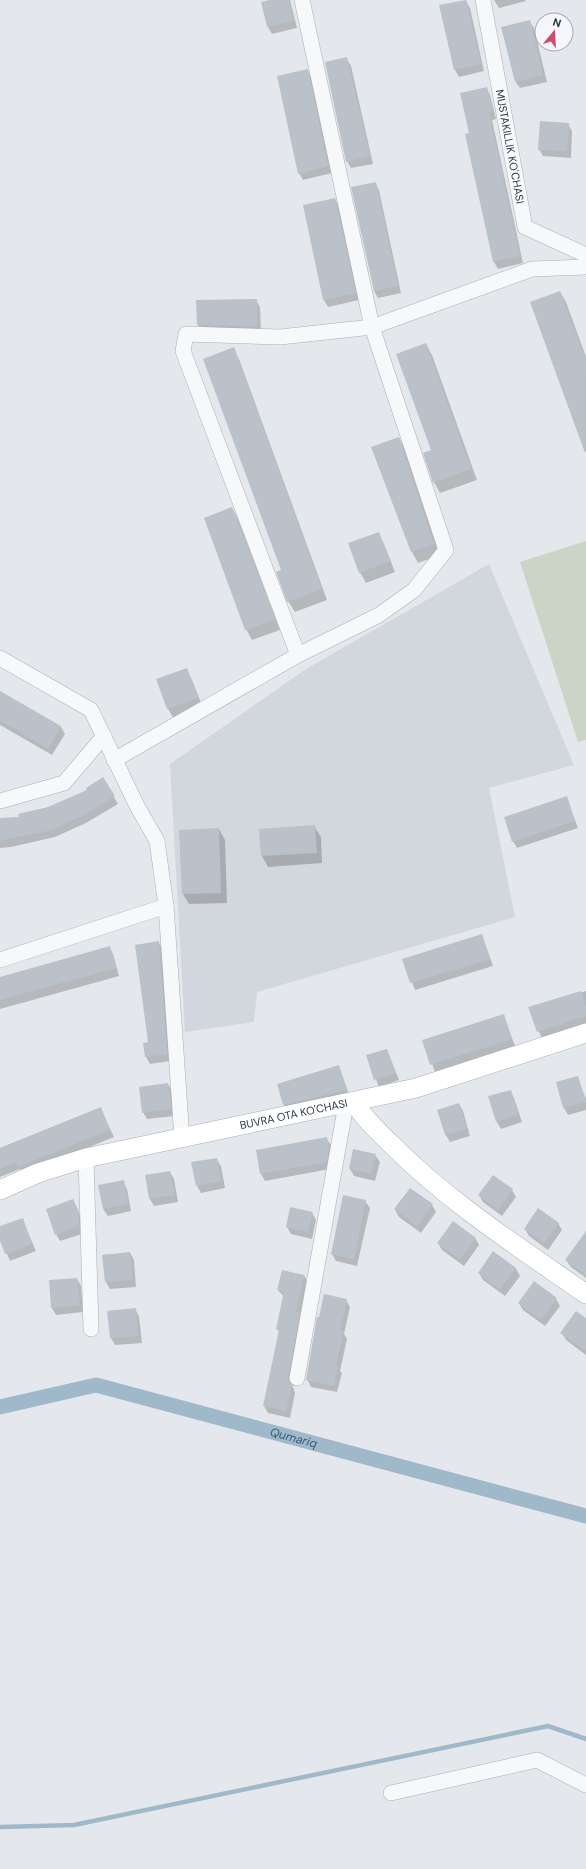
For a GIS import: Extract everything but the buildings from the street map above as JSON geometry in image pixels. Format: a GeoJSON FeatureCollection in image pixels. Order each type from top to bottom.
{"type":"FeatureCollection","features":[{"type":"Feature","properties":{"kind":"main road","name":"BUVRA OTA KO'CHASI"},"geometry":{"type":"LineString","coordinates":[[0,1190],[38,1173],[86,1158],[182,1139],[416,1088],[586,1033]]}},
{"type":"Feature","properties":{"kind":"main road"},"geometry":{"type":"LineString","coordinates":[[350,1103],[419,1172],[512,1242],[586,1294]]}},
{"type":"Feature","properties":{"kind":"street"},"geometry":{"type":"LineString","coordinates":[[114,760],[298,655],[379,615],[414,590],[446,550],[372,327],[302,0]]}},
{"type":"Feature","properties":{"kind":"street","name":"MUSTAKILLIK KO'CHASI"},"geometry":{"type":"LineString","coordinates":[[483,0],[525,227],[586,255]]}},
{"type":"Feature","properties":{"kind":"street"},"geometry":{"type":"LineString","coordinates":[[298,655],[183,351],[186,334],[280,337],[372,327],[532,269],[586,267]]}},
{"type":"Feature","properties":{"kind":"street"},"geometry":{"type":"LineString","coordinates":[[0,658],[92,710],[114,760],[157,842],[166,906],[182,1139]]}},
{"type":"Feature","properties":{"kind":"street"},"geometry":{"type":"LineString","coordinates":[[0,801],[64,783],[104,736]]}},
{"type":"Feature","properties":{"kind":"street"},"geometry":{"type":"LineString","coordinates":[[0,960],[166,906]]}},
{"type":"Feature","properties":{"kind":"street"},"geometry":{"type":"LineString","coordinates":[[297,1378],[350,1103]]}},
{"type":"Feature","properties":{"kind":"street"},"geometry":{"type":"LineString","coordinates":[[86,1158],[91,1329]]}},
{"type":"Feature","properties":{"kind":"street"},"geometry":{"type":"LineString","coordinates":[[391,1793],[537,1760],[586,1785]]}},
{"type":"Feature","properties":{"kind":"shaded area"},"geometry":{"type":"Polygon","coordinates":[[[489,564],[574,765],[489,788],[515,917],[257,992],[254,1022],[185,1032],[170,764],[306,669],[489,564]]]}},
{"type":"Feature","properties":{"kind":"green space"},"geometry":{"type":"Polygon","coordinates":[[[586,541],[586,740],[578,742],[520,562],[586,541]]]}},
{"type":"Feature","properties":{"kind":"waterway","name":"Qumariq"},"geometry":{"type":"LineString","coordinates":[[0,1407],[96,1385],[586,1516]]}},
{"type":"Feature","properties":{"kind":"waterway"},"geometry":{"type":"LineString","coordinates":[[0,1827],[74,1825],[548,1726],[586,1739]]}}]}
